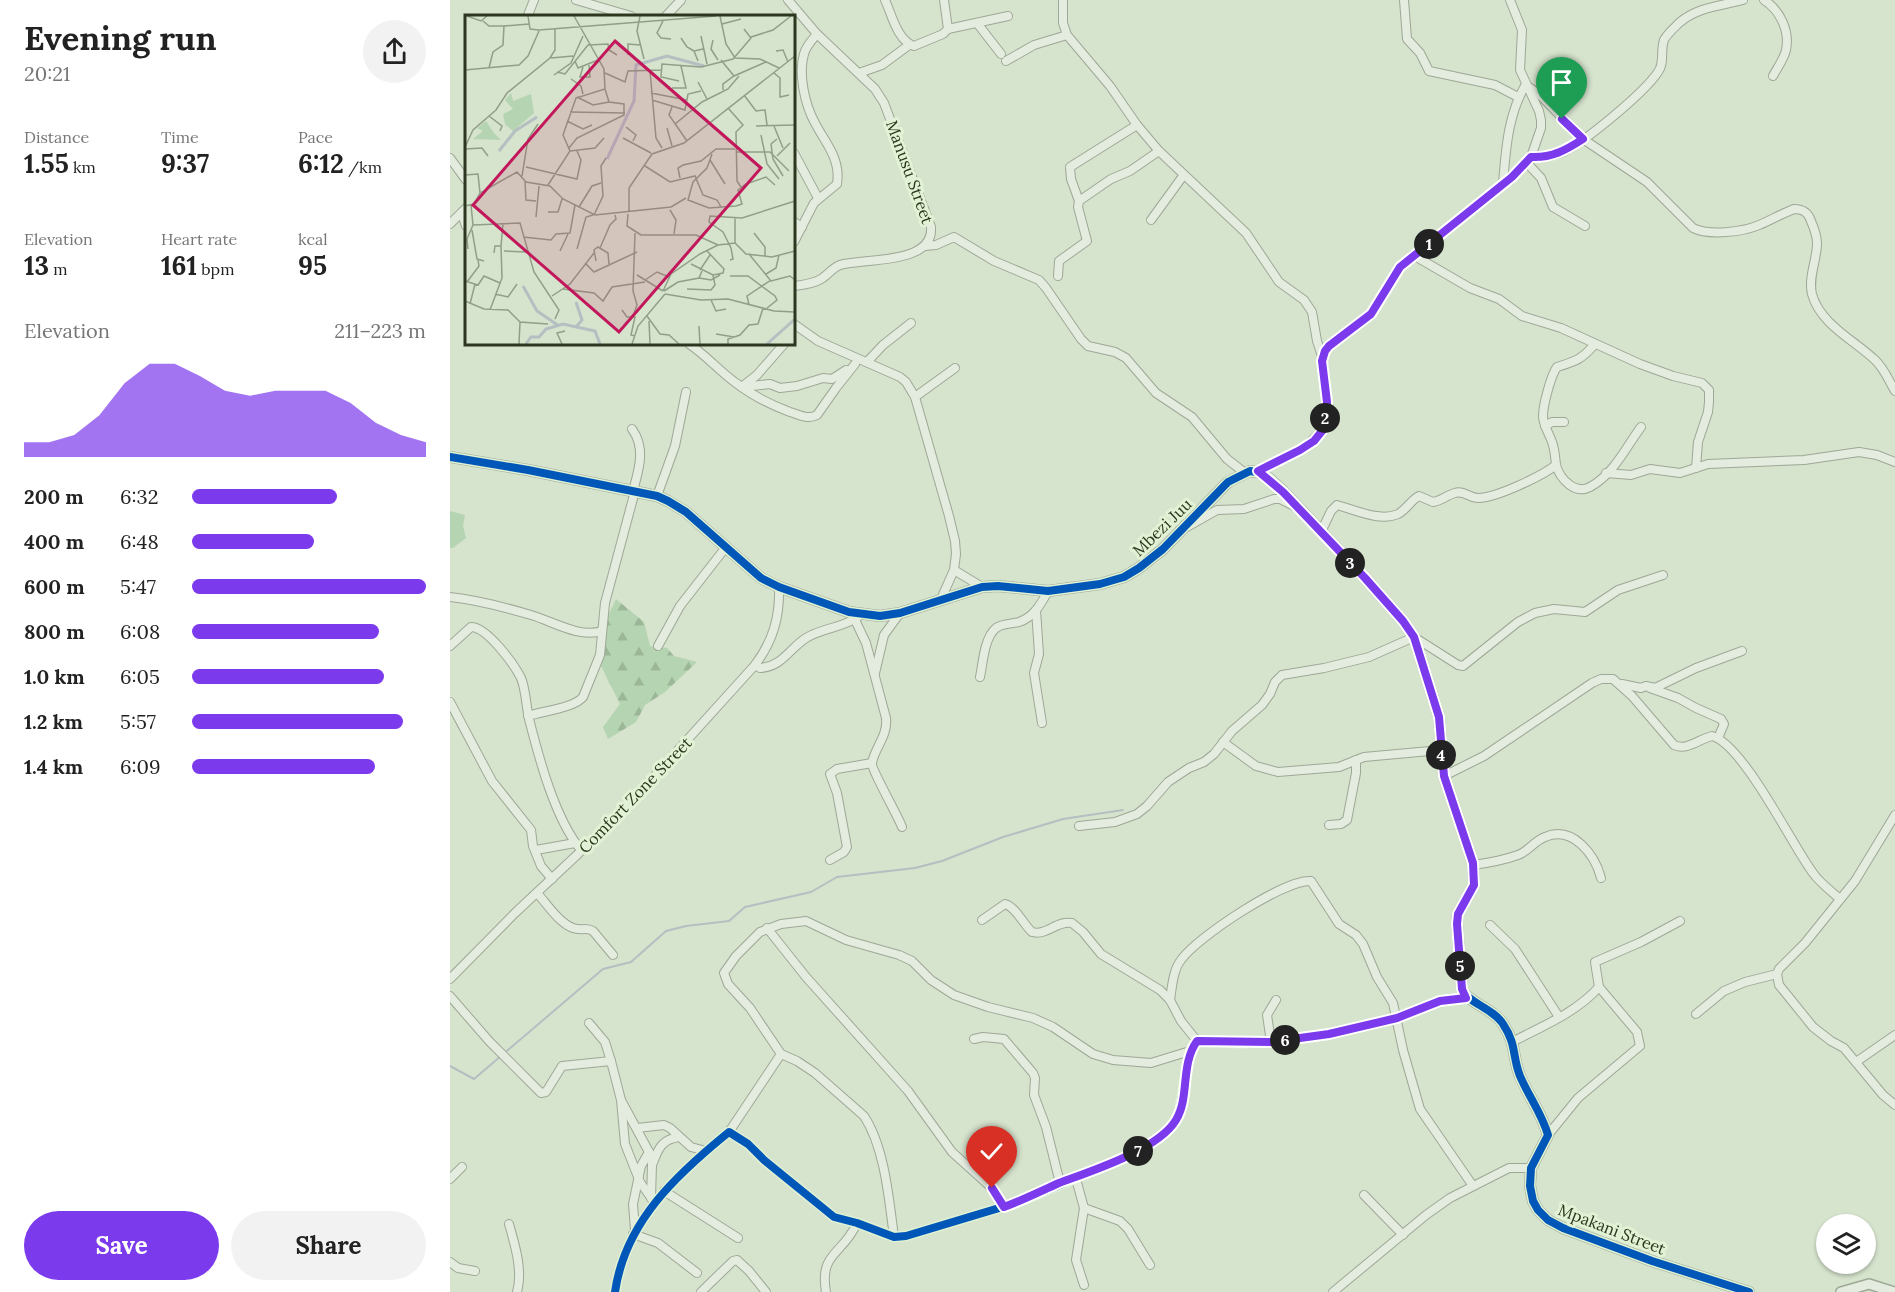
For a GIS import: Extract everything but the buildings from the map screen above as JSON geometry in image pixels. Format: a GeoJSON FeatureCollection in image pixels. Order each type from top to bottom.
{"type":"FeatureCollection","features":[{"type":"Feature","properties":{"kind":"street"},"geometry":{"type":"LineString","coordinates":[[528,15],[534,0]]}},
{"type":"Feature","properties":{"kind":"street"},"geometry":{"type":"LineString","coordinates":[[576,0],[593,3],[628,15]]}},
{"type":"Feature","properties":{"kind":"street"},"geometry":{"type":"LineString","coordinates":[[667,15],[681,0]]}},
{"type":"Feature","properties":{"kind":"street","name":"Manusu Street"},"geometry":{"type":"LineString","coordinates":[[788,0],[817,34],[875,89],[884,103],[931,227],[931,235],[925,246],[906,256],[837,266],[816,282],[795,286]]}},
{"type":"Feature","properties":{"kind":"street"},"geometry":{"type":"LineString","coordinates":[[885,0],[901,37],[909,45],[917,46],[948,29],[1008,16]]}},
{"type":"Feature","properties":{"kind":"street"},"geometry":{"type":"LineString","coordinates":[[944,0],[948,29]]}},
{"type":"Feature","properties":{"kind":"street"},"geometry":{"type":"LineString","coordinates":[[925,246],[936,245],[954,237],[993,261],[1039,280],[1088,346],[1115,352],[1126,358],[1156,393],[1192,417],[1227,459],[1245,473],[1258,471],[1300,450],[1314,441],[1322,431],[1327,402],[1322,356],[1309,306],[1279,282],[1246,233],[1183,176],[1137,125],[1110,86],[1067,35],[1063,23],[1063,0]]}},
{"type":"Feature","properties":{"kind":"street"},"geometry":{"type":"LineString","coordinates":[[1404,0],[1407,39],[1420,53],[1430,71],[1495,85],[1518,98]]}},
{"type":"Feature","properties":{"kind":"street"},"geometry":{"type":"LineString","coordinates":[[1322,356],[1329,346],[1371,314],[1396,270],[1529,160],[1539,135],[1541,120],[1526,85],[1520,63],[1522,30],[1510,0]]}},
{"type":"Feature","properties":{"kind":"street"},"geometry":{"type":"LineString","coordinates":[[1529,160],[1552,156],[1564,151],[1583,139],[1625,105],[1659,71],[1664,41],[1681,21],[1699,10],[1743,0]]}},
{"type":"Feature","properties":{"kind":"street"},"geometry":{"type":"LineString","coordinates":[[1764,0],[1778,10],[1787,41],[1786,52],[1773,76]]}},
{"type":"Feature","properties":{"kind":"street"},"geometry":{"type":"LineString","coordinates":[[977,23],[1004,57],[1067,35]]}},
{"type":"Feature","properties":{"kind":"street"},"geometry":{"type":"LineString","coordinates":[[795,240],[808,212],[818,198],[837,184],[838,170],[833,152],[810,114],[804,82],[804,53],[817,34]]}},
{"type":"Feature","properties":{"kind":"street"},"geometry":{"type":"LineString","coordinates":[[859,74],[882,65],[909,45]]}},
{"type":"Feature","properties":{"kind":"street"},"geometry":{"type":"LineString","coordinates":[[1503,183],[1508,132],[1518,98],[1526,85]]}},
{"type":"Feature","properties":{"kind":"street"},"geometry":{"type":"LineString","coordinates":[[1526,85],[1538,93],[1583,139],[1647,182],[1693,228],[1701,232],[1750,228],[1794,209],[1806,212],[1810,218],[1817,245],[1811,285],[1812,296],[1823,314],[1836,328],[1877,362],[1895,391]]}},
{"type":"Feature","properties":{"kind":"street"},"geometry":{"type":"LineString","coordinates":[[1058,276],[1059,261],[1087,241],[1070,167],[1137,125]]}},
{"type":"Feature","properties":{"kind":"street"},"geometry":{"type":"LineString","coordinates":[[1079,201],[1111,179],[1130,171],[1159,152]]}},
{"type":"Feature","properties":{"kind":"street"},"geometry":{"type":"LineString","coordinates":[[795,155],[818,198]]}},
{"type":"Feature","properties":{"kind":"street"},"geometry":{"type":"LineString","coordinates":[[450,158],[465,179]]}},
{"type":"Feature","properties":{"kind":"street"},"geometry":{"type":"LineString","coordinates":[[1529,160],[1541,178],[1553,207],[1584,226]]}},
{"type":"Feature","properties":{"kind":"street"},"geometry":{"type":"LineString","coordinates":[[1151,220],[1183,176]]}},
{"type":"Feature","properties":{"kind":"street"},"geometry":{"type":"LineString","coordinates":[[450,224],[464,211]]}},
{"type":"Feature","properties":{"kind":"street"},"geometry":{"type":"LineString","coordinates":[[795,223],[802,227]]}},
{"type":"Feature","properties":{"kind":"street"},"geometry":{"type":"LineString","coordinates":[[1413,255],[1470,288],[1499,299],[1522,316],[1561,328],[1640,364],[1707,386],[1708,412],[1698,442],[1696,468]]}},
{"type":"Feature","properties":{"kind":"street"},"geometry":{"type":"LineString","coordinates":[[867,362],[887,340],[911,323]]}},
{"type":"Feature","properties":{"kind":"street"},"geometry":{"type":"LineString","coordinates":[[795,328],[855,359],[900,377],[906,382],[915,398],[949,516],[956,554],[954,570],[940,599]]}},
{"type":"Feature","properties":{"kind":"street"},"geometry":{"type":"LineString","coordinates":[[1595,344],[1580,359],[1555,369],[1544,409],[1545,426],[1556,453],[1557,465],[1566,482],[1580,489],[1592,486],[1623,454],[1641,427]]}},
{"type":"Feature","properties":{"kind":"street"},"geometry":{"type":"LineString","coordinates":[[690,345],[742,387],[777,407],[806,417],[817,415],[855,359]]}},
{"type":"Feature","properties":{"kind":"street"},"geometry":{"type":"LineString","coordinates":[[742,387],[757,375],[783,345]]}},
{"type":"Feature","properties":{"kind":"street"},"geometry":{"type":"LineString","coordinates":[[742,387],[770,384],[780,388],[797,386],[823,378],[832,379],[855,359]]}},
{"type":"Feature","properties":{"kind":"street"},"geometry":{"type":"LineString","coordinates":[[915,398],[955,368]]}},
{"type":"Feature","properties":{"kind":"street"},"geometry":{"type":"LineString","coordinates":[[657,496],[675,446],[686,392]]}},
{"type":"Feature","properties":{"kind":"street"},"geometry":{"type":"LineString","coordinates":[[1545,426],[1552,422],[1564,422]]}},
{"type":"Feature","properties":{"kind":"street"},"geometry":{"type":"LineString","coordinates":[[528,716],[569,706],[582,699],[600,655],[609,582],[634,491],[640,456],[639,441],[632,429]]}},
{"type":"Feature","properties":{"kind":"street"},"geometry":{"type":"LineString","coordinates":[[1606,474],[1631,475],[1650,469],[1680,473],[1718,463],[1804,460],[1859,452],[1877,455],[1895,462]]}},
{"type":"Feature","properties":{"kind":"street","name":"Mbezi Juu"},"geometry":{"type":"LineString","coordinates":[[450,457],[657,496],[677,506],[761,578],[859,617],[900,613],[982,587],[1048,591],[1100,584],[1124,577],[1155,556],[1219,490],[1245,473]]}},
{"type":"Feature","properties":{"kind":"street"},"geometry":{"type":"LineString","coordinates":[[1321,532],[1331,511],[1337,505],[1364,513],[1395,515],[1419,496],[1433,502],[1456,492],[1475,498],[1487,496],[1543,475],[1557,465]]}},
{"type":"Feature","properties":{"kind":"street"},"geometry":{"type":"LineString","coordinates":[[1258,471],[1274,483],[1299,508],[1384,598],[1414,637],[1458,665],[1463,666],[1518,622],[1535,613],[1554,609],[1585,612],[1612,593],[1662,575]]}},
{"type":"Feature","properties":{"kind":"street"},"geometry":{"type":"LineString","coordinates":[[1179,531],[1222,508],[1244,510],[1280,499],[1299,508]]}},
{"type":"Feature","properties":{"kind":"street"},"geometry":{"type":"LineString","coordinates":[[658,646],[680,606],[726,547]]}},
{"type":"Feature","properties":{"kind":"street"},"geometry":{"type":"LineString","coordinates":[[954,570],[982,587]]}},
{"type":"Feature","properties":{"kind":"street","name":"Comfort Zone Street"},"geometry":{"type":"LineString","coordinates":[[450,979],[641,791],[755,665],[764,653],[775,629],[779,587]]}},
{"type":"Feature","properties":{"kind":"street"},"geometry":{"type":"LineString","coordinates":[[980,677],[985,652],[995,629],[1019,622],[1036,610],[1048,591]]}},
{"type":"Feature","properties":{"kind":"street"},"geometry":{"type":"LineString","coordinates":[[450,597],[488,603],[577,631],[595,633],[602,630]]}},
{"type":"Feature","properties":{"kind":"street"},"geometry":{"type":"LineString","coordinates":[[1036,610],[1040,654],[1034,673],[1042,723]]}},
{"type":"Feature","properties":{"kind":"street"},"geometry":{"type":"LineString","coordinates":[[874,677],[884,635],[900,613]]}},
{"type":"Feature","properties":{"kind":"street"},"geometry":{"type":"LineString","coordinates":[[755,665],[760,668],[773,665],[790,654],[804,639],[859,617],[884,707],[887,729],[872,763],[874,772],[902,827]]}},
{"type":"Feature","properties":{"kind":"street"},"geometry":{"type":"LineString","coordinates":[[450,646],[471,627],[479,628],[498,645],[519,675],[528,716],[554,800],[575,843],[581,850]]}},
{"type":"Feature","properties":{"kind":"street"},"geometry":{"type":"LineString","coordinates":[[1079,826],[1115,822],[1137,814],[1148,806],[1168,782],[1209,759],[1232,731],[1262,705],[1275,682],[1282,675],[1369,657],[1414,637]]}},
{"type":"Feature","properties":{"kind":"street"},"geometry":{"type":"LineString","coordinates":[[1414,637],[1439,717],[1444,776],[1473,865],[1474,885],[1458,914],[1457,924],[1462,989],[1466,998]]}},
{"type":"Feature","properties":{"kind":"street"},"geometry":{"type":"LineString","coordinates":[[1621,684],[1655,688],[1696,668],[1742,651]]}},
{"type":"Feature","properties":{"kind":"street"},"geometry":{"type":"LineString","coordinates":[[1444,776],[1484,756],[1592,683],[1613,679],[1621,684],[1674,745],[1690,746],[1706,738],[1718,738],[1727,745],[1745,766],[1813,874],[1840,899]]}},
{"type":"Feature","properties":{"kind":"street"},"geometry":{"type":"LineString","coordinates":[[1646,686],[1678,698],[1721,719],[1724,724],[1718,738]]}},
{"type":"Feature","properties":{"kind":"street"},"geometry":{"type":"LineString","coordinates":[[450,702],[492,781],[531,830],[533,846],[541,866],[552,879]]}},
{"type":"Feature","properties":{"kind":"street"},"geometry":{"type":"LineString","coordinates":[[1223,742],[1256,766],[1278,772],[1339,767],[1364,757],[1441,750]]}},
{"type":"Feature","properties":{"kind":"street"},"geometry":{"type":"LineString","coordinates":[[1329,825],[1345,823],[1349,817],[1356,760]]}},
{"type":"Feature","properties":{"kind":"street"},"geometry":{"type":"LineString","coordinates":[[830,860],[844,852],[847,847],[837,794],[830,774],[837,769],[872,763]]}},
{"type":"Feature","properties":{"kind":"street"},"geometry":{"type":"LineString","coordinates":[[1895,814],[1855,881],[1805,944],[1779,969],[1777,974],[1779,985],[1813,1027],[1844,1048],[1883,1095],[1895,1105]]}},
{"type":"Feature","properties":{"kind":"street"},"geometry":{"type":"LineString","coordinates":[[1473,865],[1520,854],[1542,838],[1557,834],[1570,838],[1587,849],[1601,878]]}},
{"type":"Feature","properties":{"kind":"street"},"geometry":{"type":"LineString","coordinates":[[536,850],[575,843]]}},
{"type":"Feature","properties":{"kind":"street"},"geometry":{"type":"LineString","coordinates":[[1170,1000],[1180,961],[1194,945],[1220,925],[1279,891],[1307,880],[1314,884],[1339,924],[1360,939],[1377,976],[1393,1003],[1403,1050],[1420,1109],[1473,1186]]}},
{"type":"Feature","properties":{"kind":"street"},"geometry":{"type":"LineString","coordinates":[[537,893],[571,927],[588,928],[593,931],[613,955]]}},
{"type":"Feature","properties":{"kind":"street"},"geometry":{"type":"LineString","coordinates":[[982,921],[1005,904],[1013,908],[1032,933],[1039,934],[1063,922],[1072,922],[1101,954],[1160,990],[1170,1000],[1181,1022],[1197,1042]]}},
{"type":"Feature","properties":{"kind":"street"},"geometry":{"type":"LineString","coordinates":[[894,1237],[882,1164],[869,1124],[864,1116],[814,1073],[797,1061],[781,1054],[750,1008],[728,984],[724,975],[725,970],[736,956],[753,938],[767,928],[806,921],[846,940],[899,955],[912,961],[931,980],[954,995],[988,1007],[1033,1018],[1053,1027],[1093,1054],[1103,1057],[1151,1063],[1190,1051]]}},
{"type":"Feature","properties":{"kind":"street"},"geometry":{"type":"LineString","coordinates":[[1548,1135],[1578,1098],[1640,1046],[1637,1032],[1599,987],[1595,962],[1641,942],[1680,921]]}},
{"type":"Feature","properties":{"kind":"street"},"geometry":{"type":"LineString","coordinates":[[1490,925],[1515,949],[1559,1017]]}},
{"type":"Feature","properties":{"kind":"street"},"geometry":{"type":"LineString","coordinates":[[767,928],[806,977],[908,1091],[952,1152],[992,1188],[1004,1207]]}},
{"type":"Feature","properties":{"kind":"street"},"geometry":{"type":"LineString","coordinates":[[1696,1014],[1724,992],[1745,982],[1777,974]]}},
{"type":"Feature","properties":{"kind":"street"},"geometry":{"type":"LineString","coordinates":[[1514,1041],[1581,1004],[1599,987]]}},
{"type":"Feature","properties":{"kind":"street"},"geometry":{"type":"LineString","coordinates":[[450,996],[489,1041],[541,1093],[546,1092],[552,1086],[562,1066],[611,1061]]}},
{"type":"Feature","properties":{"kind":"street"},"geometry":{"type":"LineString","coordinates":[[1197,1042],[1271,1042],[1329,1034],[1397,1018],[1440,1001],[1466,998],[1480,1003],[1497,1016],[1514,1041],[1520,1076],[1544,1122],[1548,1135]]}},
{"type":"Feature","properties":{"kind":"street"},"geometry":{"type":"LineString","coordinates":[[1271,1042],[1267,1015],[1276,1000]]}},
{"type":"Feature","properties":{"kind":"street"},"geometry":{"type":"LineString","coordinates":[[589,1023],[605,1042],[621,1100],[625,1144],[640,1182],[652,1200]]}},
{"type":"Feature","properties":{"kind":"street"},"geometry":{"type":"LineString","coordinates":[[1856,1062],[1895,1035]]}},
{"type":"Feature","properties":{"kind":"street"},"geometry":{"type":"LineString","coordinates":[[974,1039],[983,1037],[1004,1039],[1031,1069],[1035,1078],[1034,1095],[1046,1127],[1060,1183]]}},
{"type":"Feature","properties":{"kind":"street"},"geometry":{"type":"LineString","coordinates":[[729,1132],[748,1144],[764,1160],[834,1217],[894,1237],[906,1236],[1004,1207],[1046,1191],[1060,1183],[1076,1179],[1151,1144],[1175,1121],[1190,1051],[1197,1042]]}},
{"type":"Feature","properties":{"kind":"street"},"geometry":{"type":"LineString","coordinates":[[615,1292],[621,1260],[652,1200],[729,1132],[781,1054]]}},
{"type":"Feature","properties":{"kind":"street"},"geometry":{"type":"LineString","coordinates":[[621,1100],[649,1152],[652,1164],[652,1200]]}},
{"type":"Feature","properties":{"kind":"street"},"geometry":{"type":"LineString","coordinates":[[622,1122],[633,1120]]}},
{"type":"Feature","properties":{"kind":"street"},"geometry":{"type":"LineString","coordinates":[[637,1128],[664,1125],[691,1147],[706,1151]]}},
{"type":"Feature","properties":{"kind":"street","name":"Mpakani Street"},"geometry":{"type":"LineString","coordinates":[[1548,1135],[1531,1168],[1530,1186],[1533,1201],[1548,1220],[1563,1228],[1652,1261],[1749,1292]]}},
{"type":"Feature","properties":{"kind":"street"},"geometry":{"type":"LineString","coordinates":[[652,1164],[657,1150],[664,1142],[679,1137]]}},
{"type":"Feature","properties":{"kind":"street"},"geometry":{"type":"LineString","coordinates":[[634,1232],[633,1210],[640,1182],[641,1166],[649,1152]]}},
{"type":"Feature","properties":{"kind":"street"},"geometry":{"type":"LineString","coordinates":[[450,1179],[462,1167]]}},
{"type":"Feature","properties":{"kind":"street"},"geometry":{"type":"LineString","coordinates":[[1333,1292],[1450,1198],[1509,1168],[1531,1168]]}},
{"type":"Feature","properties":{"kind":"street"},"geometry":{"type":"LineString","coordinates":[[1076,1179],[1084,1208],[1076,1255],[1084,1285]]}},
{"type":"Feature","properties":{"kind":"street"},"geometry":{"type":"LineString","coordinates":[[664,1191],[738,1238]]}},
{"type":"Feature","properties":{"kind":"street"},"geometry":{"type":"LineString","coordinates":[[1364,1195],[1403,1235]]}},
{"type":"Feature","properties":{"kind":"street"},"geometry":{"type":"LineString","coordinates":[[1084,1208],[1120,1221],[1128,1229],[1150,1265]]}},
{"type":"Feature","properties":{"kind":"street"},"geometry":{"type":"LineString","coordinates":[[826,1292],[824,1270],[835,1253],[848,1240],[857,1223]]}},
{"type":"Feature","properties":{"kind":"street"},"geometry":{"type":"LineString","coordinates":[[509,1224],[515,1246],[519,1277],[517,1292]]}},
{"type":"Feature","properties":{"kind":"street"},"geometry":{"type":"LineString","coordinates":[[634,1232],[658,1243],[697,1273]]}},
{"type":"Feature","properties":{"kind":"street"},"geometry":{"type":"LineString","coordinates":[[702,1292],[733,1261],[737,1260],[766,1292]]}},
{"type":"Feature","properties":{"kind":"street"},"geometry":{"type":"LineString","coordinates":[[450,1262],[458,1268],[475,1271]]}},
{"type":"Feature","properties":{"kind":"street"},"geometry":{"type":"LineString","coordinates":[[1841,1292],[1869,1284],[1894,1292]]}},
{"type":"Feature","properties":{"kind":"green space"},"geometry":{"type":"Polygon","coordinates":[[[450,511],[465,515],[463,526],[466,538],[453,548],[450,548],[450,511]]]}},
{"type":"Feature","properties":{"kind":"green space"},"geometry":{"type":"Polygon","coordinates":[[[616,599],[644,622],[650,646],[667,648],[674,656],[697,662],[665,692],[645,705],[636,722],[608,739],[603,727],[620,704],[601,666],[607,618],[616,599]]]}},
{"type":"Feature","properties":{"kind":"waterway"},"geometry":{"type":"LineString","coordinates":[[450,1066],[474,1079],[603,969],[631,962],[666,931],[686,926],[729,921],[745,907],[811,892],[837,877],[915,868],[942,861],[1003,837],[1063,819],[1123,810]]}},
{"type":"Feature","properties":{"kind":"cycle path"},"geometry":{"type":"LineString","coordinates":[[450,457],[657,496],[686,512],[761,578],[779,587],[849,612],[880,616],[900,613],[982,587],[998,586],[1048,591],[1100,584],[1124,577],[1163,549],[1228,482],[1250,471],[1263,473],[1283,491],[1365,578],[1414,637],[1439,717],[1444,776],[1473,863],[1474,885],[1458,914],[1457,923],[1462,989],[1464,994],[1499,1018],[1503,1024],[1512,1044],[1520,1076],[1548,1135],[1531,1168],[1530,1186],[1533,1201],[1538,1210],[1548,1220],[1563,1228],[1652,1261],[1749,1292]]}},
{"type":"Feature","properties":{"kind":"cycle path"},"geometry":{"type":"LineString","coordinates":[[615,1292],[621,1267],[641,1222],[672,1183],[729,1132],[748,1144],[764,1160],[834,1217],[894,1237],[906,1236],[1019,1202],[1126,1157],[1151,1144],[1166,1132],[1179,1113],[1190,1051],[1197,1041],[1271,1042],[1329,1034],[1397,1018],[1440,1001],[1466,998]]}},
{"type":"Feature","properties":{"kind":"route"},"geometry":{"type":"LineString","coordinates":[[992,1188],[1004,1207],[1046,1191],[1060,1183],[1076,1179],[1151,1144],[1166,1132],[1179,1113],[1190,1051],[1197,1041],[1271,1042],[1329,1034],[1397,1018],[1440,1001],[1466,998],[1462,989],[1457,924],[1458,914],[1474,885],[1473,863],[1444,776],[1439,717],[1414,637],[1384,598],[1283,492],[1258,471],[1300,450],[1314,441],[1322,431],[1327,402],[1322,356],[1336,340],[1371,314],[1396,270],[1512,177],[1531,157],[1552,156],[1583,139],[1562,119]]}}]}
